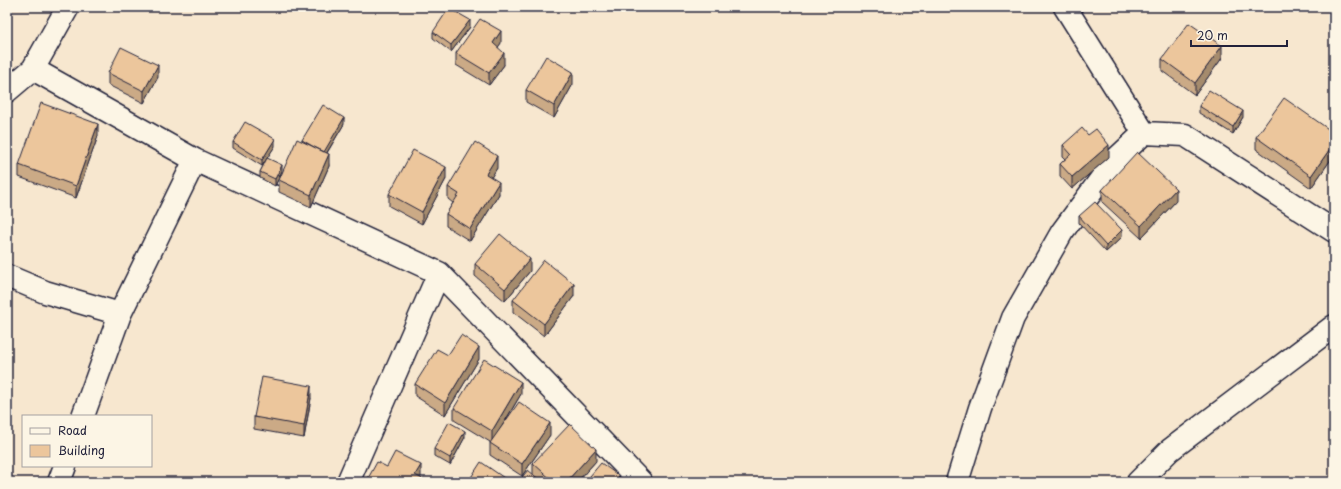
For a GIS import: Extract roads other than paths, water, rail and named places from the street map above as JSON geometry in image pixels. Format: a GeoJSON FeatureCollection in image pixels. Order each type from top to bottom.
{"type":"FeatureCollection","features":[{"type":"Feature","properties":{"kind":"street"},"geometry":{"type":"LineString","coordinates":[[7,91],[33,69],[68,7]]}},
{"type":"Feature","properties":{"kind":"street"},"geometry":{"type":"LineString","coordinates":[[1065,7],[1144,133]]}},
{"type":"Feature","properties":{"kind":"street"},"geometry":{"type":"LineString","coordinates":[[33,69],[195,160],[439,273],[641,482]]}},
{"type":"Feature","properties":{"kind":"street"},"geometry":{"type":"LineString","coordinates":[[957,482],[980,408],[1013,318],[1062,232],[1115,160],[1144,133],[1185,135],[1334,230]]}},
{"type":"Feature","properties":{"kind":"street"},"geometry":{"type":"LineString","coordinates":[[83,415],[120,314],[195,160]]}},
{"type":"Feature","properties":{"kind":"street"},"geometry":{"type":"LineString","coordinates":[[348,482],[439,273]]}},
{"type":"Feature","properties":{"kind":"street"},"geometry":{"type":"LineString","coordinates":[[7,276],[45,292],[120,314]]}},
{"type":"Feature","properties":{"kind":"street"},"geometry":{"type":"LineString","coordinates":[[1138,482],[1170,450],[1334,326]]}},
{"type":"Feature","properties":{"kind":"street"},"geometry":{"type":"LineString","coordinates":[[59,482],[65,467]]}}]}
